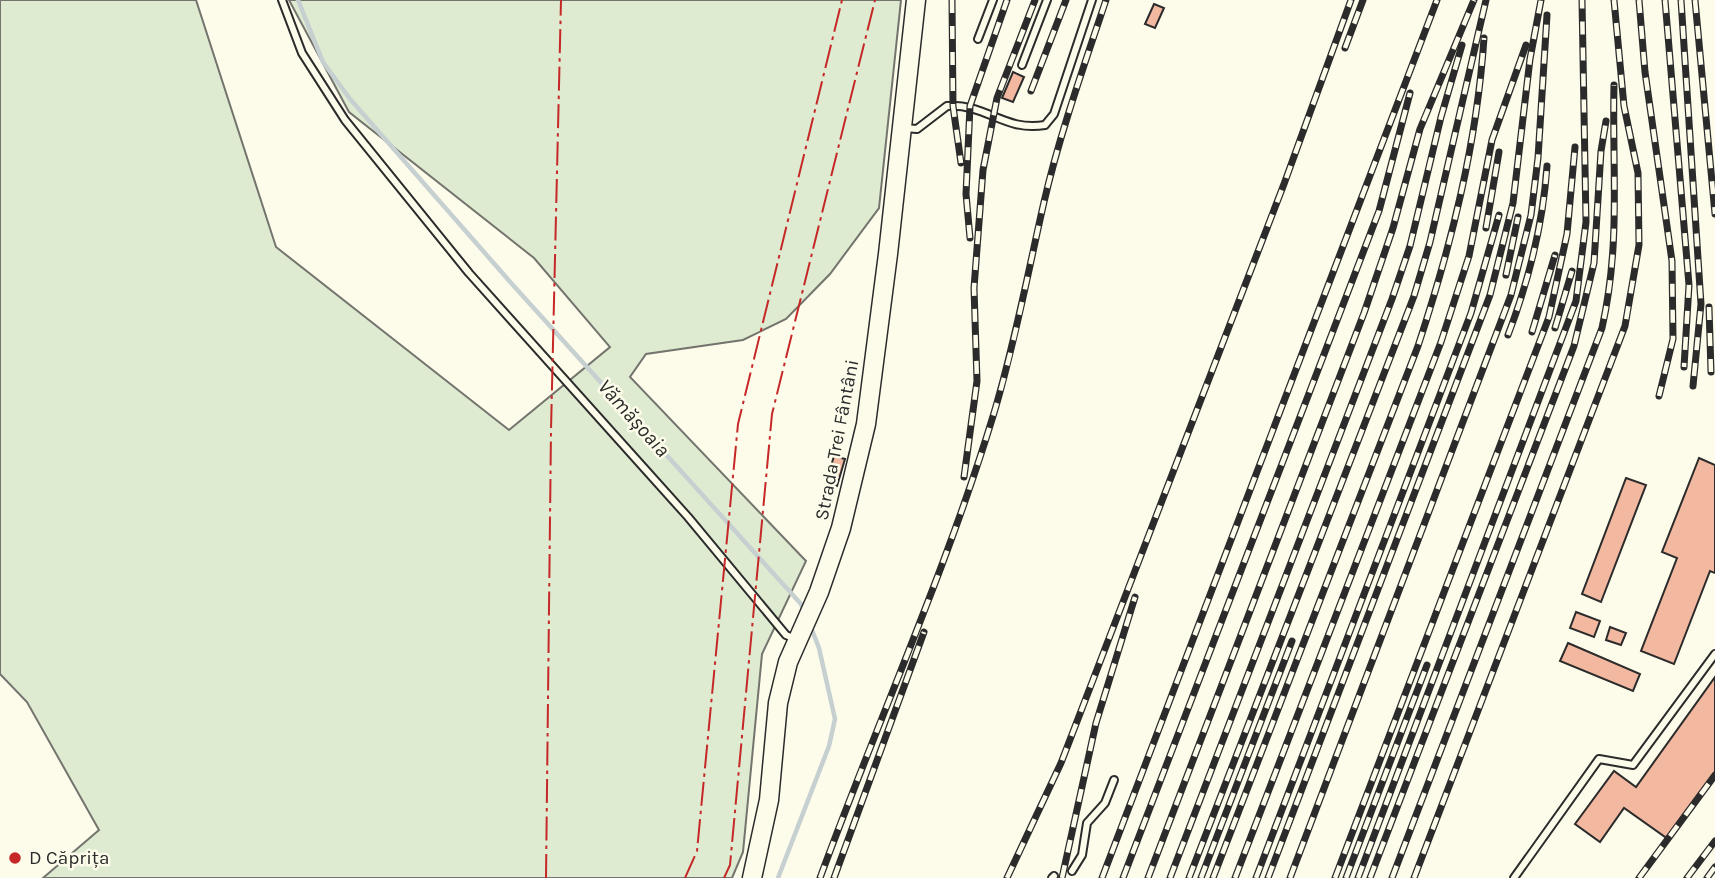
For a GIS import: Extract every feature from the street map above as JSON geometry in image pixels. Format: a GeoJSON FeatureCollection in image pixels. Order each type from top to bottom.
{"type":"FeatureCollection","features":[{"type":"Feature","properties":{"kind":"main road","name":"Strada Trei Fântâni"},"geometry":{"type":"LineString","coordinates":[[752,878],[769,800],[778,703],[799,637],[841,528],[866,424],[916,0]]}},
{"type":"Feature","properties":{"kind":"lane"},"geometry":{"type":"LineString","coordinates":[[282,0],[302,53],[354,131],[469,274],[688,517],[786,635],[799,637]]}},
{"type":"Feature","properties":{"kind":"lane"},"geometry":{"type":"LineString","coordinates":[[978,38],[993,0]]}},
{"type":"Feature","properties":{"kind":"lane"},"geometry":{"type":"LineString","coordinates":[[1022,65],[1047,0]]}},
{"type":"Feature","properties":{"kind":"lane"},"geometry":{"type":"LineString","coordinates":[[902,128],[917,129],[947,106],[970,106],[1025,128],[1045,125],[1054,114],[1092,0]]}},
{"type":"Feature","properties":{"kind":"lane"},"geometry":{"type":"LineString","coordinates":[[1514,878],[1599,759],[1633,765],[1715,654]]}},
{"type":"Feature","properties":{"kind":"lane"},"geometry":{"type":"LineString","coordinates":[[1072,871],[1082,855],[1087,823],[1105,803],[1114,780]]}},
{"type":"Feature","properties":{"kind":"green space"},"geometry":{"type":"Polygon","coordinates":[[[0,0],[196,0],[276,247],[509,430],[610,347],[534,258],[349,112],[289,0],[901,0],[879,208],[830,274],[786,319],[743,340],[646,354],[630,377],[806,561],[762,654],[743,852],[732,878],[43,878],[99,830],[27,702],[0,674],[0,0]]]}},
{"type":"Feature","properties":{"kind":"building"},"geometry":{"type":"Polygon","coordinates":[[[1154,4],[1164,8],[1155,28],[1145,24],[1154,4]]]}},
{"type":"Feature","properties":{"kind":"building"},"geometry":{"type":"Polygon","coordinates":[[[1013,72],[1024,77],[1013,102],[1002,98],[1013,72]]]}},
{"type":"Feature","properties":{"kind":"building"},"geometry":{"type":"Polygon","coordinates":[[[834,456],[845,459],[837,486],[826,483],[834,456]]]}},
{"type":"Feature","properties":{"kind":"building"},"geometry":{"type":"Polygon","coordinates":[[[1699,458],[1715,465],[1715,573],[1710,571],[1674,664],[1641,651],[1677,558],[1662,552],[1699,458]]]}},
{"type":"Feature","properties":{"kind":"building"},"geometry":{"type":"Polygon","coordinates":[[[1626,478],[1646,485],[1601,602],[1582,594],[1626,478]]]}},
{"type":"Feature","properties":{"kind":"building"},"geometry":{"type":"Polygon","coordinates":[[[1576,612],[1600,621],[1594,637],[1570,628],[1576,612]]]}},
{"type":"Feature","properties":{"kind":"building"},"geometry":{"type":"Polygon","coordinates":[[[1610,627],[1626,633],[1621,645],[1606,640],[1610,627]]]}},
{"type":"Feature","properties":{"kind":"building"},"geometry":{"type":"Polygon","coordinates":[[[1568,643],[1640,674],[1633,691],[1560,661],[1568,643]]]}},
{"type":"Feature","properties":{"kind":"building"},"geometry":{"type":"Polygon","coordinates":[[[1715,677],[1715,773],[1668,839],[1624,808],[1600,842],[1575,824],[1614,771],[1636,787],[1715,677]]]}},
{"type":"Feature","properties":{"kind":"waterway","name":"Vămășoaia"},"geometry":{"type":"LineString","coordinates":[[298,0],[323,62],[350,99],[512,284],[801,604],[804,611]]}},
{"type":"Feature","properties":{"kind":"waterway","name":"Vămășoaia"},"geometry":{"type":"LineString","coordinates":[[778,878],[829,746],[835,719],[819,648],[810,625]]}},
{"type":"Feature","properties":{"kind":"railway"},"geometry":{"type":"LineString","coordinates":[[952,0],[953,106],[961,163]]}},
{"type":"Feature","properties":{"kind":"railway"},"geometry":{"type":"LineString","coordinates":[[970,238],[966,194],[970,106],[1007,0]]}},
{"type":"Feature","properties":{"kind":"railway"},"geometry":{"type":"LineString","coordinates":[[964,477],[977,381],[974,288],[983,170],[997,98],[1035,0]]}},
{"type":"Feature","properties":{"kind":"railway"},"geometry":{"type":"LineString","coordinates":[[1031,91],[1066,0]]}},
{"type":"Feature","properties":{"kind":"railway"},"geometry":{"type":"LineString","coordinates":[[820,878],[933,589],[975,472],[1008,360],[1057,151],[1106,0]]}},
{"type":"Feature","properties":{"kind":"railway"},"geometry":{"type":"LineString","coordinates":[[1007,878],[1061,763],[1284,184],[1351,0]]}},
{"type":"Feature","properties":{"kind":"railway"},"geometry":{"type":"LineString","coordinates":[[1345,48],[1363,0]]}},
{"type":"Feature","properties":{"kind":"railway"},"geometry":{"type":"LineString","coordinates":[[1102,878],[1437,0]]}},
{"type":"Feature","properties":{"kind":"railway"},"geometry":{"type":"LineString","coordinates":[[1148,878],[1364,313],[1393,228],[1420,129],[1474,0]]}},
{"type":"Feature","properties":{"kind":"railway"},"geometry":{"type":"LineString","coordinates":[[1189,878],[1414,296],[1430,242],[1486,0]]}},
{"type":"Feature","properties":{"kind":"railway"},"geometry":{"type":"LineString","coordinates":[[1268,878],[1490,295],[1513,203],[1530,59],[1541,0]]}},
{"type":"Feature","properties":{"kind":"railway"},"geometry":{"type":"LineString","coordinates":[[1358,878],[1576,301],[1586,222],[1582,0]]}},
{"type":"Feature","properties":{"kind":"railway"},"geometry":{"type":"LineString","coordinates":[[1414,878],[1625,326],[1639,245],[1638,173],[1624,106],[1614,0]]}},
{"type":"Feature","properties":{"kind":"railway"},"geometry":{"type":"LineString","coordinates":[[1639,0],[1645,72],[1672,261],[1673,339],[1659,396]]}},
{"type":"Feature","properties":{"kind":"railway"},"geometry":{"type":"LineString","coordinates":[[1665,0],[1689,285],[1684,367]]}},
{"type":"Feature","properties":{"kind":"railway"},"geometry":{"type":"LineString","coordinates":[[1681,0],[1701,304],[1693,386]]}},
{"type":"Feature","properties":{"kind":"railway"},"geometry":{"type":"LineString","coordinates":[[1695,0],[1715,214]]}},
{"type":"Feature","properties":{"kind":"railway"},"geometry":{"type":"LineString","coordinates":[[1290,878],[1511,295],[1531,215],[1538,158],[1547,15]]}},
{"type":"Feature","properties":{"kind":"railway"},"geometry":{"type":"LineString","coordinates":[[1213,878],[1418,346],[1461,194],[1481,78],[1484,38]]}},
{"type":"Feature","properties":{"kind":"railway"},"geometry":{"type":"LineString","coordinates":[[1170,878],[1392,299],[1410,246],[1441,117],[1462,45]]}},
{"type":"Feature","properties":{"kind":"railway"},"geometry":{"type":"LineString","coordinates":[[1235,878],[1441,342],[1469,256],[1492,140],[1526,45]]}},
{"type":"Feature","properties":{"kind":"railway"},"geometry":{"type":"LineString","coordinates":[[1392,878],[1602,328],[1614,236],[1614,85]]}},
{"type":"Feature","properties":{"kind":"railway"},"geometry":{"type":"LineString","coordinates":[[1123,878],[1379,211],[1410,93]]}},
{"type":"Feature","properties":{"kind":"railway"},"geometry":{"type":"LineString","coordinates":[[1370,878],[1574,346],[1594,263],[1601,151],[1606,121]]}},
{"type":"Feature","properties":{"kind":"railway"},"geometry":{"type":"LineString","coordinates":[[1335,878],[1549,317],[1567,234],[1575,147]]}},
{"type":"Feature","properties":{"kind":"railway"},"geometry":{"type":"LineString","coordinates":[[1486,228],[1499,152]]}},
{"type":"Feature","properties":{"kind":"railway"},"geometry":{"type":"LineString","coordinates":[[1508,335],[1534,252],[1547,166]]}},
{"type":"Feature","properties":{"kind":"railway"},"geometry":{"type":"LineString","coordinates":[[1256,878],[1471,313],[1499,215]]}},
{"type":"Feature","properties":{"kind":"railway"},"geometry":{"type":"LineString","coordinates":[[1506,275],[1518,217]]}},
{"type":"Feature","properties":{"kind":"railway"},"geometry":{"type":"LineString","coordinates":[[1532,332],[1555,255]]}},
{"type":"Feature","properties":{"kind":"railway"},"geometry":{"type":"LineString","coordinates":[[1555,328],[1572,271]]}},
{"type":"Feature","properties":{"kind":"railway"},"geometry":{"type":"LineString","coordinates":[[1709,307],[1711,372]]}},
{"type":"Feature","properties":{"kind":"railway"},"geometry":{"type":"LineString","coordinates":[[1062,878],[1096,723],[1135,597]]}},
{"type":"Feature","properties":{"kind":"railway"},"geometry":{"type":"LineString","coordinates":[[834,878],[924,632]]}},
{"type":"Feature","properties":{"kind":"railway"},"geometry":{"type":"LineString","coordinates":[[1201,878],[1292,641]]}},
{"type":"Feature","properties":{"kind":"railway"},"geometry":{"type":"LineString","coordinates":[[1346,878],[1427,665]]}},
{"type":"Feature","properties":{"kind":"railway"},"geometry":{"type":"LineString","coordinates":[[1639,878],[1715,775]]}},
{"type":"Feature","properties":{"kind":"railway"},"geometry":{"type":"LineString","coordinates":[[1687,878],[1715,841]]}},
{"type":"Feature","properties":{"kind":"railway"},"geometry":{"type":"LineString","coordinates":[[1707,878],[1715,867]]}},
{"type":"Feature","properties":{"kind":"power"},"geometry":{"type":"LineString","coordinates":[[546,878],[551,430],[561,0]]}},
{"type":"Feature","properties":{"kind":"power"},"geometry":{"type":"LineString","coordinates":[[685,878],[697,851],[738,424],[842,0]]}},
{"type":"Feature","properties":{"kind":"power"},"geometry":{"type":"LineString","coordinates":[[724,878],[730,865],[772,414],[875,0]]}},
{"type":"Feature","properties":{"kind":"place","name":"D Căprița"},"geometry":{"type":"Point","coordinates":[15,858]}}]}
